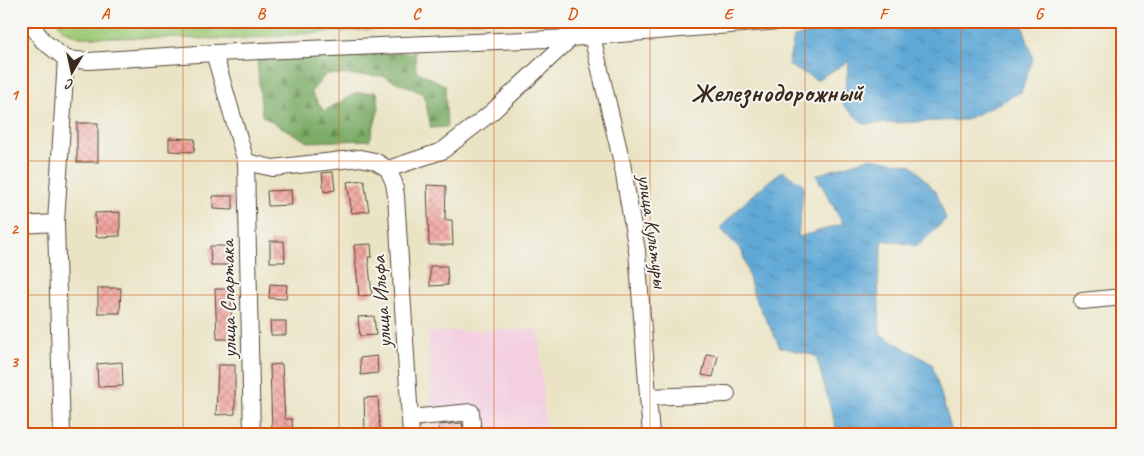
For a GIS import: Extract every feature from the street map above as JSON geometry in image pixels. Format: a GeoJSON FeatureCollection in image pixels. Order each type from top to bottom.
{"type":"FeatureCollection","features":[{"type":"Feature","properties":{"kind":"street"},"geometry":{"type":"LineString","coordinates":[[29,21],[43,42],[66,59],[88,61],[214,53],[571,38],[779,21]]}},
{"type":"Feature","properties":{"kind":"street","name":"улица Культуры"},"geometry":{"type":"LineString","coordinates":[[592,36],[622,163],[637,251],[651,435]]}},
{"type":"Feature","properties":{"kind":"street"},"geometry":{"type":"LineString","coordinates":[[246,162],[273,168],[360,158],[375,162],[388,169],[442,151],[492,112],[571,38]]}},
{"type":"Feature","properties":{"kind":"street","name":"улица Спартака"},"geometry":{"type":"LineString","coordinates":[[214,53],[246,162],[252,435]]}},
{"type":"Feature","properties":{"kind":"street"},"geometry":{"type":"LineString","coordinates":[[62,435],[56,223],[66,59]]}},
{"type":"Feature","properties":{"kind":"street","name":"улица Ильфа"},"geometry":{"type":"LineString","coordinates":[[388,169],[394,183],[396,196],[411,435]]}},
{"type":"Feature","properties":{"kind":"street"},"geometry":{"type":"LineString","coordinates":[[21,225],[56,223]]}},
{"type":"Feature","properties":{"kind":"street"},"geometry":{"type":"LineString","coordinates":[[1082,301],[1123,297]]}},
{"type":"Feature","properties":{"kind":"street"},"geometry":{"type":"LineString","coordinates":[[648,397],[727,394]]}},
{"type":"Feature","properties":{"kind":"street"},"geometry":{"type":"LineString","coordinates":[[410,418],[471,412],[473,435]]}},
{"type":"Feature","properties":{"kind":"shaded area"},"geometry":{"type":"Polygon","coordinates":[[[539,329],[546,435],[433,435],[428,332],[539,329]]]}},
{"type":"Feature","properties":{"kind":"green space"},"geometry":{"type":"Polygon","coordinates":[[[57,21],[485,21],[234,39],[79,37],[63,30],[57,21]]]}},
{"type":"Feature","properties":{"kind":"green space"},"geometry":{"type":"Polygon","coordinates":[[[415,52],[416,71],[445,85],[447,127],[431,128],[424,94],[383,76],[326,74],[311,92],[324,111],[356,93],[377,92],[379,108],[370,140],[308,142],[262,116],[257,60],[415,52]]]}},
{"type":"Feature","properties":{"kind":"water"},"geometry":{"type":"Polygon","coordinates":[[[1021,21],[1033,58],[1021,92],[965,120],[864,124],[843,105],[849,61],[817,80],[788,65],[794,37],[847,27],[1021,21]]]}},
{"type":"Feature","properties":{"kind":"water"},"geometry":{"type":"Polygon","coordinates":[[[870,158],[912,165],[936,192],[946,219],[918,246],[883,240],[878,278],[880,334],[932,364],[953,435],[838,435],[816,356],[780,347],[754,296],[742,251],[720,228],[752,195],[782,171],[804,185],[798,237],[843,224],[816,175],[870,158]]]}},
{"type":"Feature","properties":{"kind":"building"},"geometry":{"type":"Polygon","coordinates":[[[77,123],[98,123],[98,162],[77,162],[77,123]]]}},
{"type":"Feature","properties":{"kind":"building"},"geometry":{"type":"Polygon","coordinates":[[[169,138],[195,139],[194,152],[169,151],[169,138]]]}},
{"type":"Feature","properties":{"kind":"building"},"geometry":{"type":"Polygon","coordinates":[[[333,172],[335,190],[324,192],[322,173],[333,172]]]}},
{"type":"Feature","properties":{"kind":"building"},"geometry":{"type":"Polygon","coordinates":[[[364,180],[369,211],[352,213],[347,182],[364,180]]]}},
{"type":"Feature","properties":{"kind":"building"},"geometry":{"type":"Polygon","coordinates":[[[427,185],[446,186],[445,220],[452,220],[453,245],[429,245],[427,185]]]}},
{"type":"Feature","properties":{"kind":"building"},"geometry":{"type":"Polygon","coordinates":[[[291,190],[292,205],[268,206],[267,191],[291,190]]]}},
{"type":"Feature","properties":{"kind":"building"},"geometry":{"type":"Polygon","coordinates":[[[213,196],[233,196],[233,210],[213,209],[213,196]]]}},
{"type":"Feature","properties":{"kind":"building"},"geometry":{"type":"Polygon","coordinates":[[[120,212],[120,236],[96,237],[95,213],[120,212]]]}},
{"type":"Feature","properties":{"kind":"building"},"geometry":{"type":"Polygon","coordinates":[[[270,241],[284,241],[285,262],[270,262],[270,241]]]}},
{"type":"Feature","properties":{"kind":"building"},"geometry":{"type":"Polygon","coordinates":[[[371,244],[372,257],[368,257],[372,295],[359,296],[354,245],[371,244]]]}},
{"type":"Feature","properties":{"kind":"building"},"geometry":{"type":"Polygon","coordinates":[[[210,246],[231,246],[231,265],[211,265],[210,246]]]}},
{"type":"Feature","properties":{"kind":"building"},"geometry":{"type":"Polygon","coordinates":[[[430,266],[447,266],[448,285],[430,286],[430,266]]]}},
{"type":"Feature","properties":{"kind":"building"},"geometry":{"type":"Polygon","coordinates":[[[270,284],[287,285],[286,299],[269,298],[270,284]]]}},
{"type":"Feature","properties":{"kind":"building"},"geometry":{"type":"Polygon","coordinates":[[[98,288],[121,288],[120,313],[98,313],[98,288]]]}},
{"type":"Feature","properties":{"kind":"building"},"geometry":{"type":"Polygon","coordinates":[[[215,289],[233,289],[233,303],[231,303],[232,339],[217,339],[215,289]]]}},
{"type":"Feature","properties":{"kind":"building"},"geometry":{"type":"Polygon","coordinates":[[[374,316],[376,335],[360,336],[358,317],[374,316]]]}},
{"type":"Feature","properties":{"kind":"building"},"geometry":{"type":"Polygon","coordinates":[[[270,321],[286,321],[286,335],[271,335],[270,321]]]}},
{"type":"Feature","properties":{"kind":"building"},"geometry":{"type":"Polygon","coordinates":[[[707,354],[718,356],[713,377],[702,375],[707,354]]]}},
{"type":"Feature","properties":{"kind":"building"},"geometry":{"type":"Polygon","coordinates":[[[377,356],[378,373],[361,375],[360,358],[377,356]]]}},
{"type":"Feature","properties":{"kind":"building"},"geometry":{"type":"Polygon","coordinates":[[[122,362],[123,386],[98,387],[97,364],[122,362]]]}},
{"type":"Feature","properties":{"kind":"building"},"geometry":{"type":"Polygon","coordinates":[[[282,364],[285,419],[292,419],[293,432],[272,432],[270,365],[282,364]]]}},
{"type":"Feature","properties":{"kind":"building"},"geometry":{"type":"Polygon","coordinates":[[[218,365],[235,365],[235,414],[216,415],[218,365]]]}},
{"type":"Feature","properties":{"kind":"building"},"geometry":{"type":"Polygon","coordinates":[[[378,397],[380,432],[365,433],[364,398],[378,397]]]}},
{"type":"Feature","properties":{"kind":"building"},"geometry":{"type":"Polygon","coordinates":[[[462,423],[463,435],[440,435],[439,425],[462,423]]]}},
{"type":"Feature","properties":{"kind":"district","name":"Железнодорожный"},"geometry":{"type":"Point","coordinates":[777,92]}}]}
